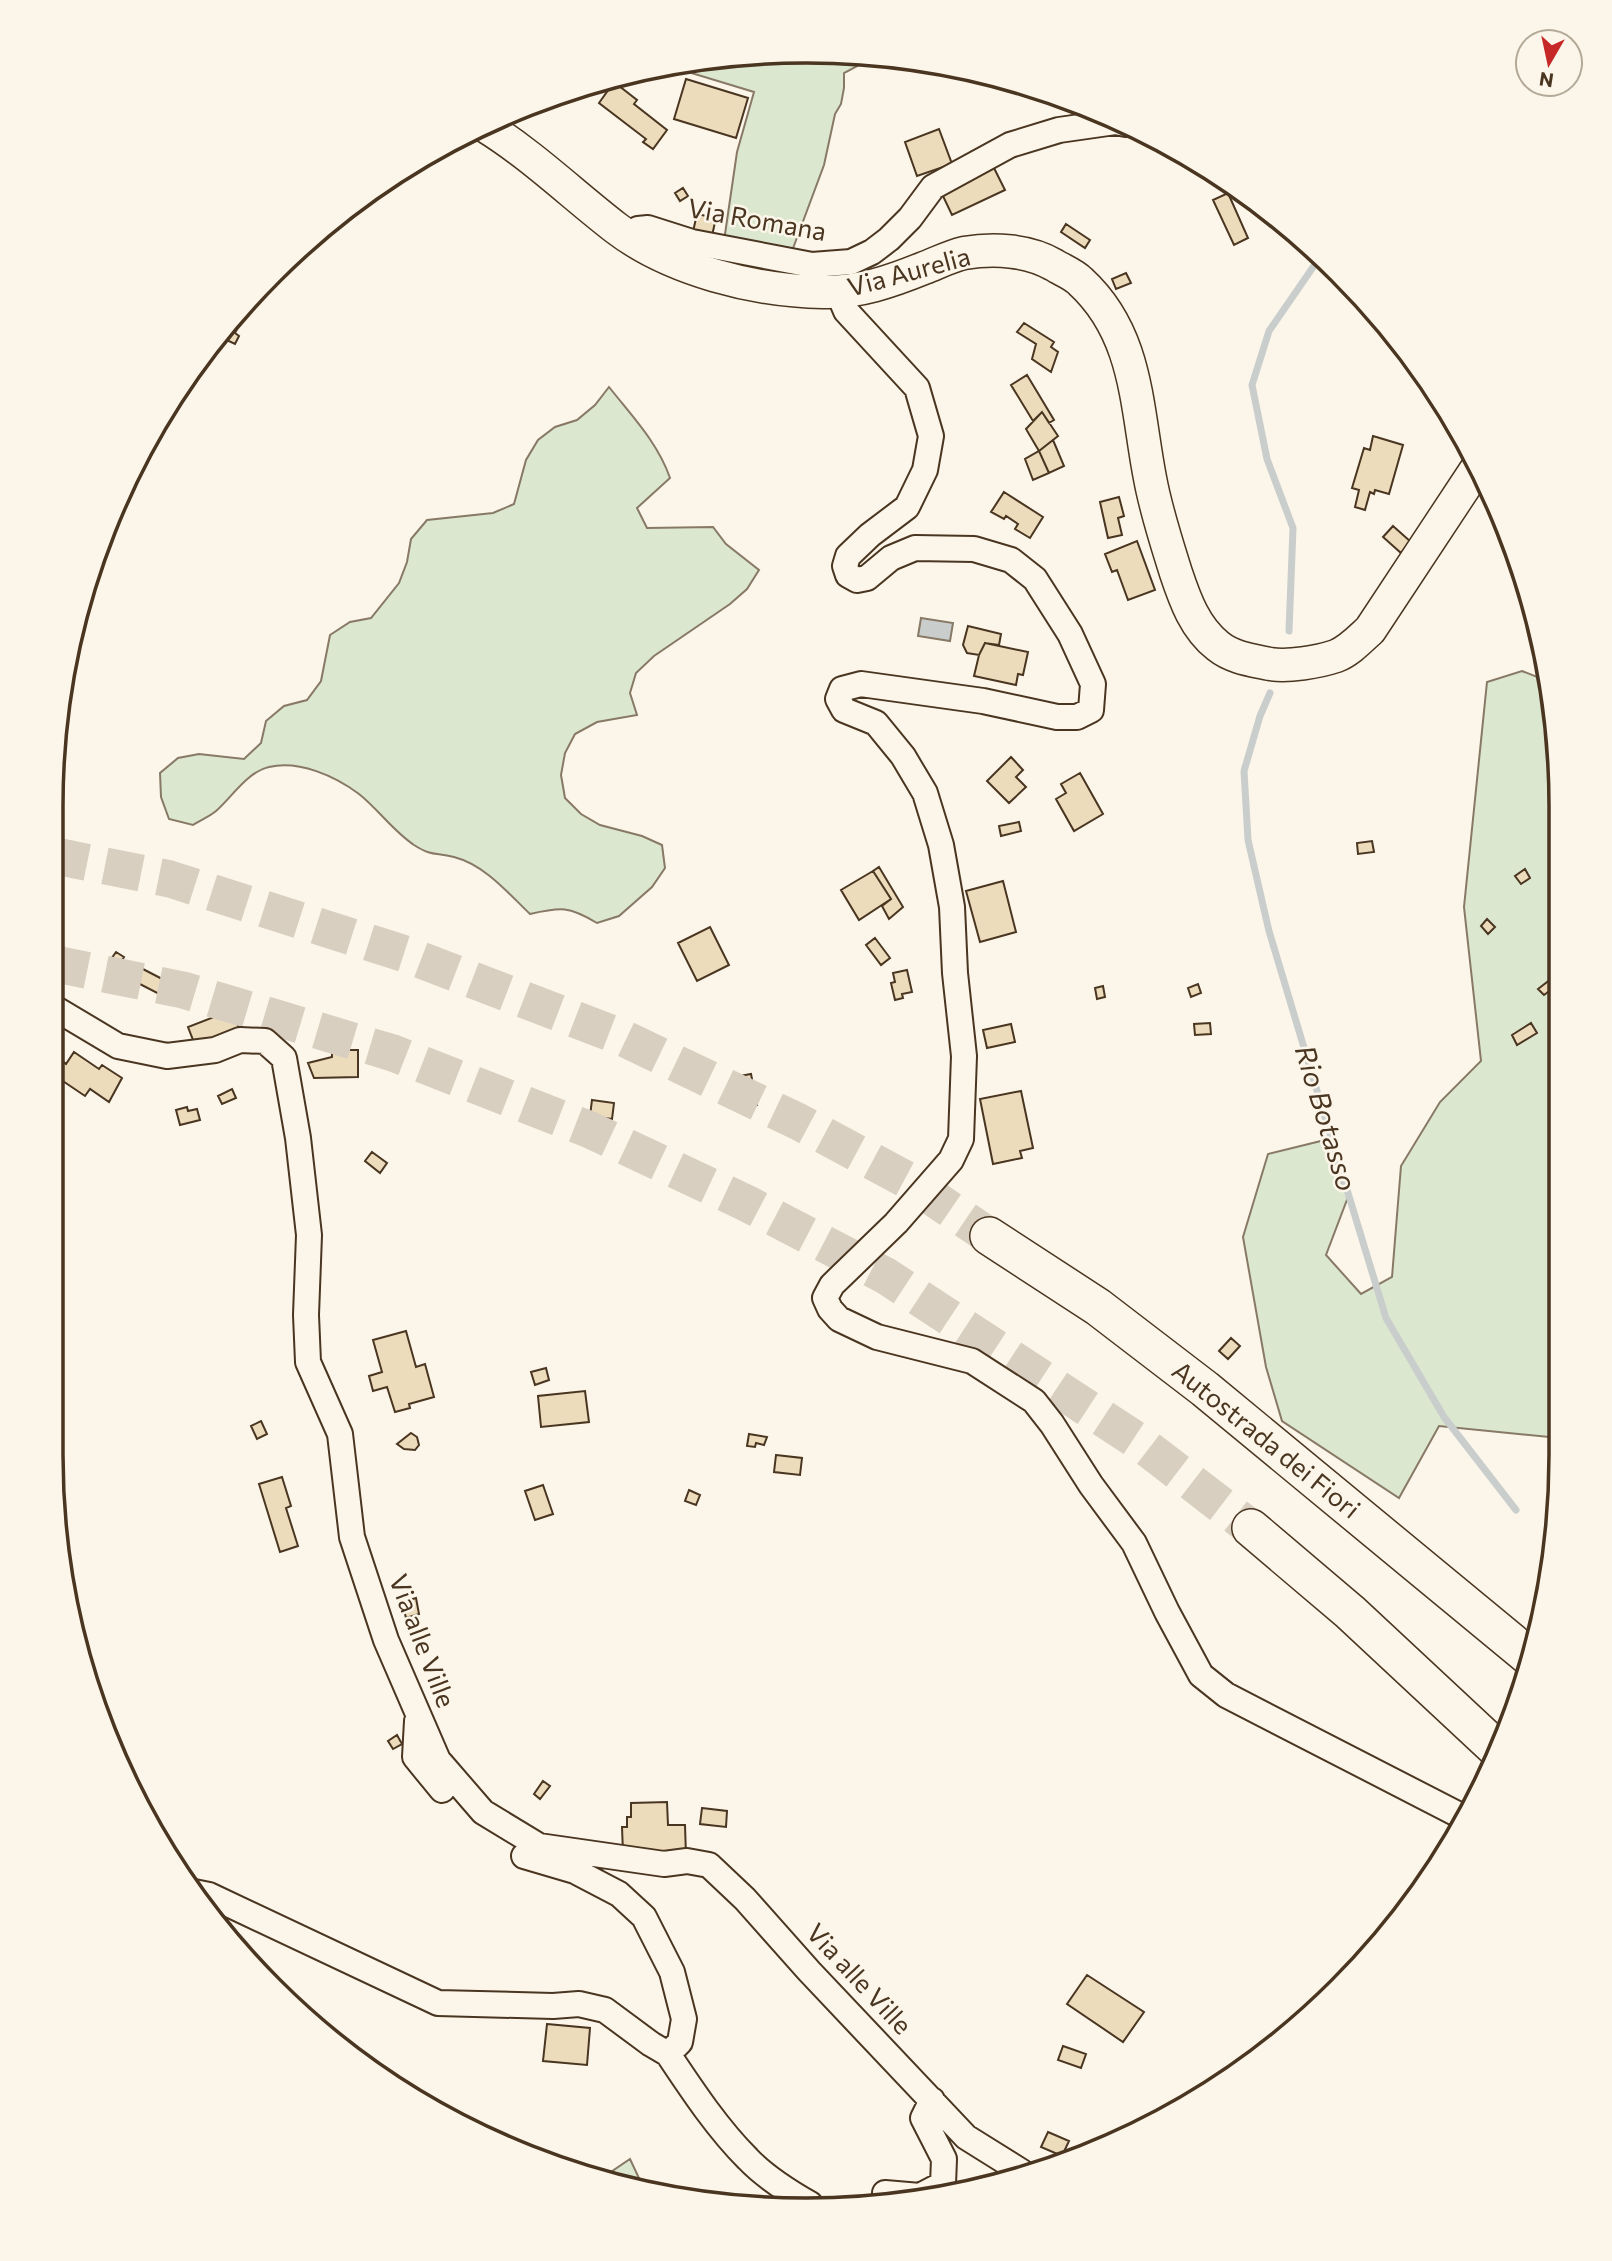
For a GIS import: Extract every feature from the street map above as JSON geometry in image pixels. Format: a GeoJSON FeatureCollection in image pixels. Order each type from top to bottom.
{"type":"FeatureCollection","features":[{"type":"Feature","properties":{"kind":"highway","name":"Autostrada dei Fiori"},"geometry":{"type":"LineString","coordinates":[[989,1236],[1098,1307],[1205,1389],[1523,1651]]}},
{"type":"Feature","properties":{"kind":"highway"},"geometry":{"type":"LineString","coordinates":[[1251,1528],[1350,1612],[1490,1743]]}},
{"type":"Feature","properties":{"kind":"main road","name":"Via Aurelia"},"geometry":{"type":"LineString","coordinates":[[494,132],[509,141],[618,229],[648,249],[679,263],[736,280],[796,291],[838,292],[865,288],[962,254],[1004,250],[1040,257],[1078,279],[1102,306],[1122,338],[1132,372],[1158,515],[1188,608],[1207,636],[1228,653],[1242,658],[1284,666],[1337,655],[1353,646],[1370,630],[1472,476]]}},
{"type":"Feature","properties":{"kind":"street","name":"Via Romana"},"geometry":{"type":"LineString","coordinates":[[631,237],[638,229],[648,228],[692,242],[812,265],[851,262],[872,252],[889,239],[911,218],[933,187],[1010,145],[1059,130],[1099,124]]}},
{"type":"Feature","properties":{"kind":"street"},"geometry":{"type":"LineString","coordinates":[[838,292],[846,311],[917,388],[931,436],[925,470],[906,507],[848,556],[845,566],[848,575],[857,580],[867,578],[891,558],[915,548],[974,549],[1011,560],[1035,579],[1070,634],[1093,684],[1091,710],[1077,717],[1057,718],[983,701],[861,684],[842,690],[838,699],[844,710],[876,723],[903,757],[925,793],[941,845],[952,907],[955,973],[964,1056],[961,1139],[951,1160],[896,1223],[832,1285],[825,1298],[839,1319],[877,1336],[972,1361],[1034,1401],[1134,1543],[1201,1675],[1226,1695],[1456,1813]]}},
{"type":"Feature","properties":{"kind":"street","name":"Via alle Ville"},"geometry":{"type":"LineString","coordinates":[[63,1013],[118,1046],[167,1056],[215,1050],[240,1040],[265,1041],[284,1058],[298,1138],[309,1235],[306,1315],[308,1362],[340,1434],[352,1537],[386,1640],[438,1760],[483,1812],[539,1846],[664,1864],[687,1861],[709,1865],[746,1899],[809,1971],[966,2137],[1015,2168]]}},
{"type":"Feature","properties":{"kind":"street"},"geometry":{"type":"LineString","coordinates":[[417,1713],[415,1757],[455,1806],[494,1839],[526,1856],[575,1871],[608,1888],[619,1894],[643,1917],[672,1972],[684,2019],[680,2042],[668,2054]]}},
{"type":"Feature","properties":{"kind":"street"},"geometry":{"type":"LineString","coordinates":[[208,1895],[438,2003],[553,2006],[579,2004],[605,2010],[668,2054],[700,2101],[748,2160],[799,2198]]}},
{"type":"Feature","properties":{"kind":"street"},"geometry":{"type":"LineString","coordinates":[[932,2100],[923,2118],[944,2159],[943,2184],[939,2186]]}},
{"type":"Feature","properties":{"kind":"green space"},"geometry":{"type":"Polygon","coordinates":[[[806,63],[859,65],[844,73],[841,104],[835,114],[824,165],[792,251],[724,241],[737,152],[754,92],[689,72],[757,65],[806,63]]]}},
{"type":"Feature","properties":{"kind":"green space"},"geometry":{"type":"Polygon","coordinates":[[[609,387],[651,441],[670,478],[637,508],[647,528],[713,527],[726,544],[759,570],[747,589],[730,604],[654,656],[636,673],[630,693],[637,715],[597,722],[575,734],[565,753],[561,775],[565,798],[581,814],[600,825],[642,836],[662,845],[665,868],[652,887],[619,916],[597,923],[579,913],[565,910],[530,914],[476,866],[454,857],[434,854],[414,845],[349,787],[316,771],[292,766],[269,767],[254,774],[216,811],[193,825],[169,819],[161,797],[160,773],[178,758],[199,754],[244,759],[261,743],[266,721],[284,706],[307,700],[321,681],[330,635],[350,622],[371,618],[399,583],[407,562],[411,539],[427,520],[493,513],[514,504],[526,460],[538,440],[555,427],[577,420],[595,405],[609,387]]]}},
{"type":"Feature","properties":{"kind":"green space"},"geometry":{"type":"Polygon","coordinates":[[[1522,671],[1538,677],[1547,757],[1549,1437],[1439,1426],[1399,1498],[1282,1421],[1266,1367],[1243,1237],[1268,1154],[1325,1140],[1348,1197],[1326,1255],[1361,1294],[1392,1277],[1401,1166],[1440,1102],[1481,1061],[1464,907],[1487,682],[1522,671]]]}},
{"type":"Feature","properties":{"kind":"green space"},"geometry":{"type":"Polygon","coordinates":[[[630,2159],[639,2179],[614,2173],[611,2172],[630,2159]]]}},
{"type":"Feature","properties":{"kind":"shaded area"},"geometry":{"type":"Polygon","coordinates":[[[921,618],[953,623],[950,641],[918,636],[921,618]]]}},
{"type":"Feature","properties":{"kind":"building"},"geometry":{"type":"Polygon","coordinates":[[[686,79],[748,98],[736,138],[674,119],[686,79]]]}},
{"type":"Feature","properties":{"kind":"building"},"geometry":{"type":"Polygon","coordinates":[[[620,87],[637,100],[634,104],[667,130],[653,149],[643,142],[646,139],[599,103],[609,90],[620,87]]]}},
{"type":"Feature","properties":{"kind":"building"},"geometry":{"type":"Polygon","coordinates":[[[939,129],[952,164],[917,176],[905,142],[939,129]]]}},
{"type":"Feature","properties":{"kind":"building"},"geometry":{"type":"Polygon","coordinates":[[[994,168],[1005,190],[952,215],[942,194],[994,168]]]}},
{"type":"Feature","properties":{"kind":"building"},"geometry":{"type":"Polygon","coordinates":[[[683,188],[688,196],[680,201],[675,193],[683,188]]]}},
{"type":"Feature","properties":{"kind":"building"},"geometry":{"type":"Polygon","coordinates":[[[1227,194],[1229,196],[1248,238],[1234,245],[1213,200],[1227,194]]]}},
{"type":"Feature","properties":{"kind":"building"},"geometry":{"type":"Polygon","coordinates":[[[697,214],[716,218],[711,240],[692,236],[697,214]]]}},
{"type":"Feature","properties":{"kind":"building"},"geometry":{"type":"Polygon","coordinates":[[[1066,224],[1090,240],[1085,248],[1061,232],[1066,224]]]}},
{"type":"Feature","properties":{"kind":"building"},"geometry":{"type":"Polygon","coordinates":[[[1126,273],[1131,283],[1116,289],[1112,279],[1126,273]]]}},
{"type":"Feature","properties":{"kind":"building"},"geometry":{"type":"Polygon","coordinates":[[[1024,323],[1054,342],[1051,347],[1058,352],[1051,372],[1032,359],[1036,344],[1017,332],[1024,323]]]}},
{"type":"Feature","properties":{"kind":"building"},"geometry":{"type":"Polygon","coordinates":[[[237,328],[235,333],[239,336],[235,344],[228,341],[237,328]]]}},
{"type":"Feature","properties":{"kind":"building"},"geometry":{"type":"Polygon","coordinates":[[[1027,375],[1054,420],[1049,423],[1042,412],[1033,421],[1011,385],[1027,375]]]}},
{"type":"Feature","properties":{"kind":"building"},"geometry":{"type":"Polygon","coordinates":[[[1042,412],[1058,436],[1039,451],[1026,429],[1042,412]]]}},
{"type":"Feature","properties":{"kind":"building"},"geometry":{"type":"Polygon","coordinates":[[[1373,436],[1403,445],[1389,494],[1375,490],[1374,494],[1370,492],[1365,510],[1355,507],[1359,490],[1352,488],[1364,448],[1370,450],[1373,436]]]}},
{"type":"Feature","properties":{"kind":"building"},"geometry":{"type":"Polygon","coordinates":[[[1053,440],[1064,466],[1049,473],[1039,451],[1053,440]]]}},
{"type":"Feature","properties":{"kind":"building"},"geometry":{"type":"Polygon","coordinates":[[[1039,451],[1049,473],[1033,480],[1025,459],[1039,451]]]}},
{"type":"Feature","properties":{"kind":"building"},"geometry":{"type":"Polygon","coordinates":[[[1004,492],[1043,517],[1030,538],[1015,529],[1018,524],[1006,516],[1004,519],[991,512],[1004,492]]]}},
{"type":"Feature","properties":{"kind":"building"},"geometry":{"type":"Polygon","coordinates":[[[1119,497],[1124,516],[1118,518],[1122,535],[1108,538],[1100,502],[1119,497]]]}},
{"type":"Feature","properties":{"kind":"building"},"geometry":{"type":"Polygon","coordinates":[[[1393,526],[1411,542],[1401,553],[1383,537],[1393,526]]]}},
{"type":"Feature","properties":{"kind":"building"},"geometry":{"type":"Polygon","coordinates":[[[1137,541],[1155,590],[1128,600],[1117,570],[1112,572],[1105,554],[1137,541]]]}},
{"type":"Feature","properties":{"kind":"building"},"geometry":{"type":"Polygon","coordinates":[[[968,626],[1001,634],[999,645],[985,643],[979,655],[967,653],[963,645],[968,626]]]}},
{"type":"Feature","properties":{"kind":"building"},"geometry":{"type":"Polygon","coordinates":[[[985,643],[1028,652],[1023,675],[1018,674],[1016,685],[974,676],[985,643]]]}},
{"type":"Feature","properties":{"kind":"building"},"geometry":{"type":"Polygon","coordinates":[[[1011,757],[1023,770],[1016,777],[1026,787],[1009,803],[987,781],[1011,757]]]}},
{"type":"Feature","properties":{"kind":"building"},"geometry":{"type":"Polygon","coordinates":[[[1080,773],[1103,814],[1074,831],[1056,799],[1066,793],[1061,784],[1080,773]]]}},
{"type":"Feature","properties":{"kind":"building"},"geometry":{"type":"Polygon","coordinates":[[[1019,822],[1021,831],[1001,836],[999,826],[1019,822]]]}},
{"type":"Feature","properties":{"kind":"building"},"geometry":{"type":"Polygon","coordinates":[[[1372,841],[1374,852],[1358,854],[1357,843],[1372,841]]]}},
{"type":"Feature","properties":{"kind":"building"},"geometry":{"type":"Polygon","coordinates":[[[879,867],[903,907],[889,919],[882,906],[891,899],[873,871],[879,867]]]}},
{"type":"Feature","properties":{"kind":"building"},"geometry":{"type":"Polygon","coordinates":[[[1525,869],[1530,878],[1521,884],[1515,876],[1525,869]]]}},
{"type":"Feature","properties":{"kind":"building"},"geometry":{"type":"Polygon","coordinates":[[[873,871],[891,899],[859,920],[841,890],[873,871]]]}},
{"type":"Feature","properties":{"kind":"building"},"geometry":{"type":"Polygon","coordinates":[[[1003,881],[1016,932],[980,942],[966,891],[1003,881]]]}},
{"type":"Feature","properties":{"kind":"building"},"geometry":{"type":"Polygon","coordinates":[[[1487,919],[1495,927],[1488,934],[1481,926],[1487,919]]]}},
{"type":"Feature","properties":{"kind":"building"},"geometry":{"type":"Polygon","coordinates":[[[710,927],[729,965],[697,981],[678,943],[710,927]]]}},
{"type":"Feature","properties":{"kind":"building"},"geometry":{"type":"Polygon","coordinates":[[[875,938],[890,958],[881,965],[866,945],[875,938]]]}},
{"type":"Feature","properties":{"kind":"building"},"geometry":{"type":"Polygon","coordinates":[[[116,952],[124,957],[121,962],[130,968],[126,973],[109,962],[116,952]]]}},
{"type":"Feature","properties":{"kind":"building"},"geometry":{"type":"Polygon","coordinates":[[[139,967],[170,983],[163,996],[132,980],[139,967]]]}},
{"type":"Feature","properties":{"kind":"building"},"geometry":{"type":"Polygon","coordinates":[[[907,970],[912,992],[902,994],[903,998],[895,1000],[891,983],[895,982],[893,973],[907,970]]]}},
{"type":"Feature","properties":{"kind":"building"},"geometry":{"type":"Polygon","coordinates":[[[1549,981],[1549,993],[1544,995],[1538,989],[1549,981]]]}},
{"type":"Feature","properties":{"kind":"building"},"geometry":{"type":"Polygon","coordinates":[[[1198,984],[1201,993],[1191,997],[1188,988],[1198,984]]]}},
{"type":"Feature","properties":{"kind":"building"},"geometry":{"type":"Polygon","coordinates":[[[1103,986],[1105,997],[1097,999],[1095,988],[1103,986]]]}},
{"type":"Feature","properties":{"kind":"building"},"geometry":{"type":"Polygon","coordinates":[[[232,1010],[239,1028],[195,1045],[188,1027],[232,1010]]]}},
{"type":"Feature","properties":{"kind":"building"},"geometry":{"type":"Polygon","coordinates":[[[1210,1023],[1211,1034],[1195,1035],[1194,1024],[1210,1023]]]}},
{"type":"Feature","properties":{"kind":"building"},"geometry":{"type":"Polygon","coordinates":[[[1531,1023],[1537,1033],[1517,1045],[1512,1035],[1531,1023]]]}},
{"type":"Feature","properties":{"kind":"building"},"geometry":{"type":"Polygon","coordinates":[[[1011,1024],[1015,1042],[987,1048],[983,1030],[1011,1024]]]}},
{"type":"Feature","properties":{"kind":"building"},"geometry":{"type":"Polygon","coordinates":[[[332,1050],[358,1050],[358,1077],[314,1078],[308,1063],[332,1057],[332,1050]]]}},
{"type":"Feature","properties":{"kind":"building"},"geometry":{"type":"Polygon","coordinates":[[[74,1052],[99,1069],[102,1065],[122,1078],[109,1102],[90,1089],[85,1096],[63,1081],[63,1062],[66,1064],[74,1052]]]}},
{"type":"Feature","properties":{"kind":"building"},"geometry":{"type":"Polygon","coordinates":[[[751,1074],[757,1105],[739,1109],[734,1077],[751,1074]]]}},
{"type":"Feature","properties":{"kind":"building"},"geometry":{"type":"Polygon","coordinates":[[[232,1089],[236,1098],[222,1104],[218,1096],[232,1089]]]}},
{"type":"Feature","properties":{"kind":"building"},"geometry":{"type":"Polygon","coordinates":[[[1021,1091],[1033,1148],[1020,1151],[1022,1158],[993,1164],[980,1099],[1021,1091]]]}},
{"type":"Feature","properties":{"kind":"building"},"geometry":{"type":"Polygon","coordinates":[[[592,1100],[614,1103],[612,1119],[590,1116],[592,1100]]]}},
{"type":"Feature","properties":{"kind":"building"},"geometry":{"type":"Polygon","coordinates":[[[187,1107],[188,1111],[197,1109],[200,1120],[180,1125],[176,1110],[187,1107]]]}},
{"type":"Feature","properties":{"kind":"building"},"geometry":{"type":"Polygon","coordinates":[[[372,1152],[387,1163],[380,1173],[365,1161],[372,1152]]]}},
{"type":"Feature","properties":{"kind":"building"},"geometry":{"type":"Polygon","coordinates":[[[406,1331],[416,1367],[425,1364],[434,1397],[409,1404],[410,1408],[395,1412],[387,1387],[373,1391],[369,1376],[382,1372],[373,1340],[406,1331]]]}},
{"type":"Feature","properties":{"kind":"building"},"geometry":{"type":"Polygon","coordinates":[[[1231,1338],[1240,1346],[1228,1359],[1219,1351],[1231,1338]]]}},
{"type":"Feature","properties":{"kind":"building"},"geometry":{"type":"Polygon","coordinates":[[[546,1368],[549,1380],[535,1385],[531,1372],[546,1368]]]}},
{"type":"Feature","properties":{"kind":"building"},"geometry":{"type":"Polygon","coordinates":[[[585,1391],[589,1422],[541,1427],[538,1396],[585,1391]]]}},
{"type":"Feature","properties":{"kind":"building"},"geometry":{"type":"Polygon","coordinates":[[[261,1421],[267,1434],[257,1439],[251,1426],[261,1421]]]}},
{"type":"Feature","properties":{"kind":"building"},"geometry":{"type":"Polygon","coordinates":[[[411,1433],[417,1437],[419,1445],[415,1450],[404,1449],[397,1444],[411,1433]]]}},
{"type":"Feature","properties":{"kind":"building"},"geometry":{"type":"Polygon","coordinates":[[[749,1434],[767,1437],[764,1445],[756,1443],[755,1447],[747,1446],[749,1434]]]}},
{"type":"Feature","properties":{"kind":"building"},"geometry":{"type":"Polygon","coordinates":[[[776,1455],[802,1458],[800,1475],[774,1472],[776,1455]]]}},
{"type":"Feature","properties":{"kind":"building"},"geometry":{"type":"Polygon","coordinates":[[[282,1477],[291,1506],[286,1508],[298,1546],[280,1552],[259,1484],[282,1477]]]}},
{"type":"Feature","properties":{"kind":"building"},"geometry":{"type":"Polygon","coordinates":[[[543,1485],[553,1514],[535,1520],[525,1491],[543,1485]]]}},
{"type":"Feature","properties":{"kind":"building"},"geometry":{"type":"Polygon","coordinates":[[[689,1490],[700,1495],[696,1505],[685,1501],[689,1490]]]}},
{"type":"Feature","properties":{"kind":"building"},"geometry":{"type":"Polygon","coordinates":[[[416,1598],[419,1614],[406,1618],[402,1602],[416,1598]]]}},
{"type":"Feature","properties":{"kind":"building"},"geometry":{"type":"Polygon","coordinates":[[[397,1735],[402,1744],[393,1749],[388,1741],[397,1735]]]}},
{"type":"Feature","properties":{"kind":"building"},"geometry":{"type":"Polygon","coordinates":[[[543,1781],[550,1786],[540,1799],[534,1794],[543,1781]]]}},
{"type":"Feature","properties":{"kind":"building"},"geometry":{"type":"Polygon","coordinates":[[[667,1802],[668,1825],[685,1825],[686,1856],[623,1853],[622,1827],[627,1827],[627,1817],[631,1817],[631,1803],[667,1802]]]}},
{"type":"Feature","properties":{"kind":"building"},"geometry":{"type":"Polygon","coordinates":[[[702,1808],[727,1811],[726,1827],[700,1824],[702,1808]]]}},
{"type":"Feature","properties":{"kind":"building"},"geometry":{"type":"Polygon","coordinates":[[[1087,1975],[1144,2012],[1123,2042],[1067,2004],[1087,1975]]]}},
{"type":"Feature","properties":{"kind":"building"},"geometry":{"type":"Polygon","coordinates":[[[547,2024],[590,2028],[587,2065],[543,2061],[547,2024]]]}},
{"type":"Feature","properties":{"kind":"building"},"geometry":{"type":"Polygon","coordinates":[[[1063,2046],[1086,2054],[1081,2068],[1058,2060],[1063,2046]]]}},
{"type":"Feature","properties":{"kind":"building"},"geometry":{"type":"Polygon","coordinates":[[[1048,2132],[1069,2141],[1064,2151],[1057,2154],[1041,2147],[1048,2132]]]}},
{"type":"Feature","properties":{"kind":"waterway","name":"Rio Botasso"},"geometry":{"type":"LineString","coordinates":[[1289,631],[1293,528],[1267,459],[1252,385],[1269,331],[1315,265]]}},
{"type":"Feature","properties":{"kind":"waterway","name":"Rio Botasso"},"geometry":{"type":"LineString","coordinates":[[1270,693],[1260,716],[1244,771],[1248,840],[1269,931],[1311,1071],[1386,1318],[1444,1417],[1516,1510]]}},
{"type":"Feature","properties":{"kind":"tunnel"},"geometry":{"type":"LineString","coordinates":[[63,857],[170,879],[405,954],[621,1037],[799,1122],[907,1180],[989,1236]]}},
{"type":"Feature","properties":{"kind":"tunnel"},"geometry":{"type":"LineString","coordinates":[[63,965],[183,990],[393,1053],[588,1129],[746,1203],[886,1276],[1139,1442],[1251,1528]]}}]}
